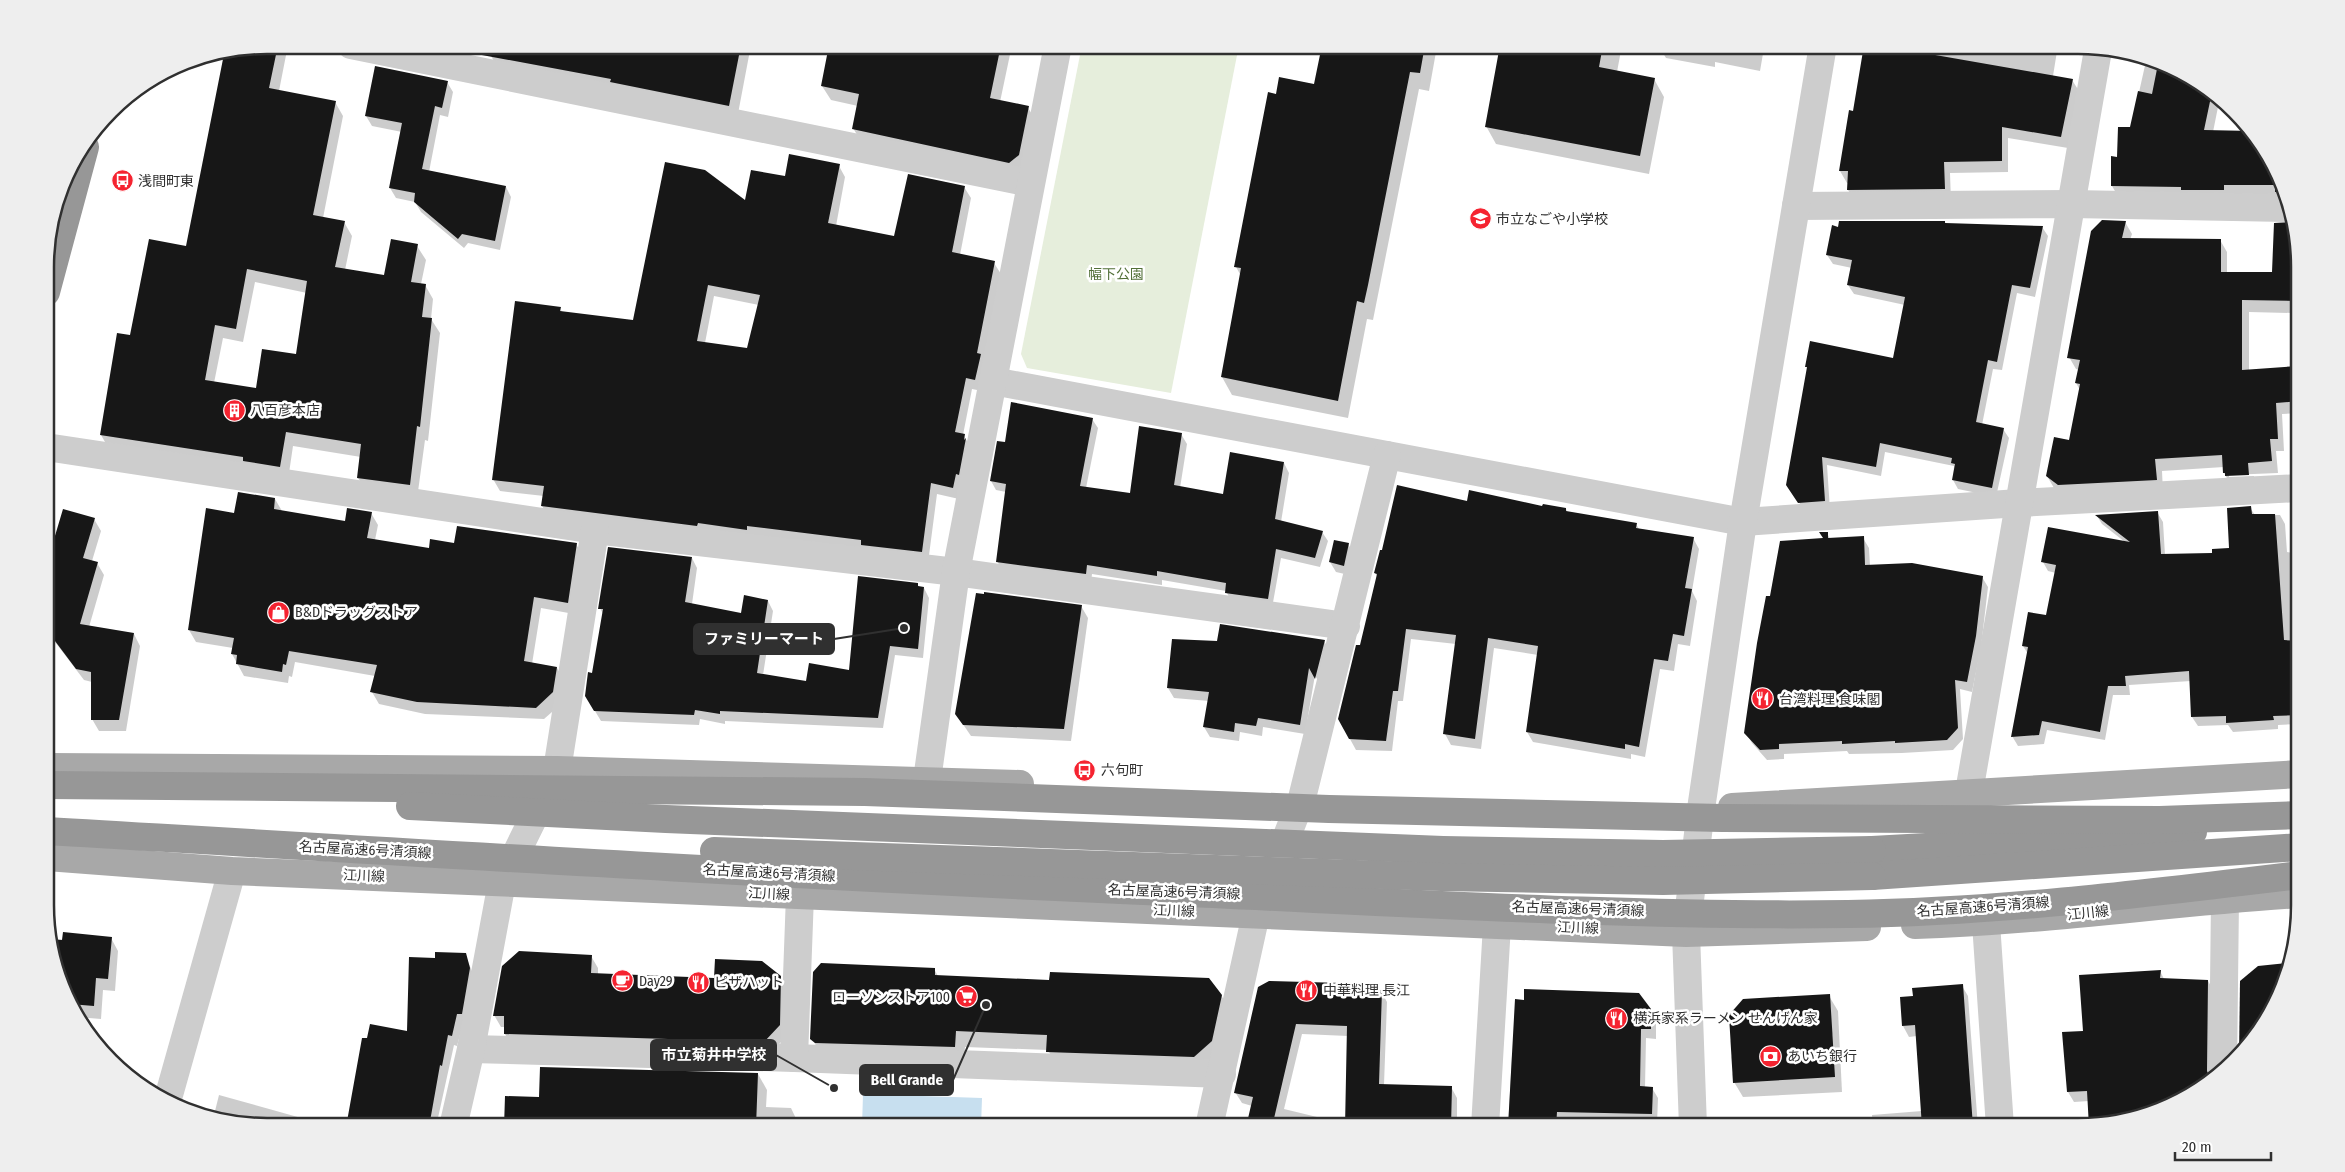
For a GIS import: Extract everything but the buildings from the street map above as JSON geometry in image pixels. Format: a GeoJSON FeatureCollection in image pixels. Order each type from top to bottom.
{"type":"FeatureCollection","features":[{"type":"Feature","properties":{"kind":"highway"},"geometry":{"type":"LineString","coordinates":[[54,262],[81,162]]}},
{"type":"Feature","properties":{"kind":"highway"},"geometry":{"type":"LineString","coordinates":[[54,786],[865,792],[1329,809],[1722,818],[2160,820],[2291,816]]}},
{"type":"Feature","properties":{"kind":"highway"},"geometry":{"type":"LineString","coordinates":[[54,786],[666,819],[1443,850],[1663,854],[1872,863],[2291,847]]}},
{"type":"Feature","properties":{"kind":"highway"},"geometry":{"type":"LineString","coordinates":[[54,829],[257,832],[1008,863],[1441,877],[1664,881],[2266,827],[2291,819]]}},
{"type":"Feature","properties":{"kind":"highway","name":"名古屋高速6号清須線"},"geometry":{"type":"LineString","coordinates":[[54,829],[844,878],[1554,909],[1728,913],[1849,914],[1968,909],[2073,901],[2291,876]]}},
{"type":"Feature","properties":{"kind":"main road"},"geometry":{"type":"LineString","coordinates":[[54,767],[558,770],[926,780],[1302,798],[1701,809],[2291,774]]}},
{"type":"Feature","properties":{"kind":"main road","name":"江川線"},"geometry":{"type":"LineString","coordinates":[[54,858],[232,871],[1686,933],[1986,923],[2225,899],[2291,895]]}},
{"type":"Feature","properties":{"kind":"street"},"geometry":{"type":"LineString","coordinates":[[395,54],[1030,183]]}},
{"type":"Feature","properties":{"kind":"street"},"geometry":{"type":"LineString","coordinates":[[926,780],[956,572],[1056,54]]}},
{"type":"Feature","properties":{"kind":"street"},"geometry":{"type":"LineString","coordinates":[[1693,1118],[1686,933],[1701,809],[1743,522],[1821,54]]}},
{"type":"Feature","properties":{"kind":"street"},"geometry":{"type":"LineString","coordinates":[[1969,792],[2097,55]]}},
{"type":"Feature","properties":{"kind":"street"},"geometry":{"type":"LineString","coordinates":[[1796,206],[2071,204],[2283,208]]}},
{"type":"Feature","properties":{"kind":"street"},"geometry":{"type":"LineString","coordinates":[[993,381],[1743,522],[2019,503],[2291,488]]}},
{"type":"Feature","properties":{"kind":"street"},"geometry":{"type":"LineString","coordinates":[[54,448],[595,530],[956,572],[1346,626]]}},
{"type":"Feature","properties":{"kind":"street"},"geometry":{"type":"LineString","coordinates":[[1211,1118],[1256,914],[1302,798],[1387,455]]}},
{"type":"Feature","properties":{"kind":"street"},"geometry":{"type":"LineString","coordinates":[[456,1118],[471,1049],[502,882],[558,770],[595,530]]}},
{"type":"Feature","properties":{"kind":"street"},"geometry":{"type":"LineString","coordinates":[[169,1095],[232,871]]}},
{"type":"Feature","properties":{"kind":"street"},"geometry":{"type":"LineString","coordinates":[[794,1058],[800,895]]}},
{"type":"Feature","properties":{"kind":"street"},"geometry":{"type":"LineString","coordinates":[[2223,1061],[2225,899]]}},
{"type":"Feature","properties":{"kind":"street"},"geometry":{"type":"LineString","coordinates":[[1986,923],[1999,1118]]}},
{"type":"Feature","properties":{"kind":"street"},"geometry":{"type":"LineString","coordinates":[[1486,1118],[1497,925]]}},
{"type":"Feature","properties":{"kind":"street"},"geometry":{"type":"LineString","coordinates":[[471,1049],[794,1058],[1222,1074]]}},
{"type":"Feature","properties":{"kind":"green space","name":"幅下公園"},"geometry":{"type":"Polygon","coordinates":[[[1080,54],[1237,54],[1171,393],[1027,368],[1021,354],[1080,54]]]}},
{"type":"Feature","properties":{"kind":"water"},"geometry":{"type":"Polygon","coordinates":[[[863,1094],[982,1098],[981,1118],[862,1118],[863,1094]]]}},
{"type":"Feature","properties":{"kind":"place","name":"浅間町東"},"geometry":{"type":"Point","coordinates":[122,181]}},
{"type":"Feature","properties":{"kind":"place","name":"市立なごや小学校"},"geometry":{"type":"Point","coordinates":[1480,219]}},
{"type":"Feature","properties":{"kind":"place","name":"八百彦本店"},"geometry":{"type":"Point","coordinates":[234,410]}},
{"type":"Feature","properties":{"kind":"place","name":"B&Dドラッグストア"},"geometry":{"type":"Point","coordinates":[279,612]}},
{"type":"Feature","properties":{"kind":"place","name":"ファミリーマート"},"geometry":{"type":"Point","coordinates":[904,628]}},
{"type":"Feature","properties":{"kind":"place","name":"台湾料理 食味閣"},"geometry":{"type":"Point","coordinates":[1763,699]}},
{"type":"Feature","properties":{"kind":"place","name":"六句町"},"geometry":{"type":"Point","coordinates":[1085,770]}},
{"type":"Feature","properties":{"kind":"place","name":"Day29"},"geometry":{"type":"Point","coordinates":[623,981]}},
{"type":"Feature","properties":{"kind":"place","name":"ピザハット"},"geometry":{"type":"Point","coordinates":[698,982]}},
{"type":"Feature","properties":{"kind":"place","name":"中華料理 長江"},"geometry":{"type":"Point","coordinates":[1307,990]}},
{"type":"Feature","properties":{"kind":"place","name":"ローソンストア100"},"geometry":{"type":"Point","coordinates":[966,997]}},
{"type":"Feature","properties":{"kind":"place","name":"Bell Grande"},"geometry":{"type":"Point","coordinates":[986,1005]}},
{"type":"Feature","properties":{"kind":"place","name":"横浜家系ラーメン せんげん家"},"geometry":{"type":"Point","coordinates":[1617,1018]}},
{"type":"Feature","properties":{"kind":"place","name":"あいち銀行"},"geometry":{"type":"Point","coordinates":[1771,1056]}},
{"type":"Feature","properties":{"kind":"place","name":"市立菊井中学校"},"geometry":{"type":"Point","coordinates":[834,1088]}}]}
